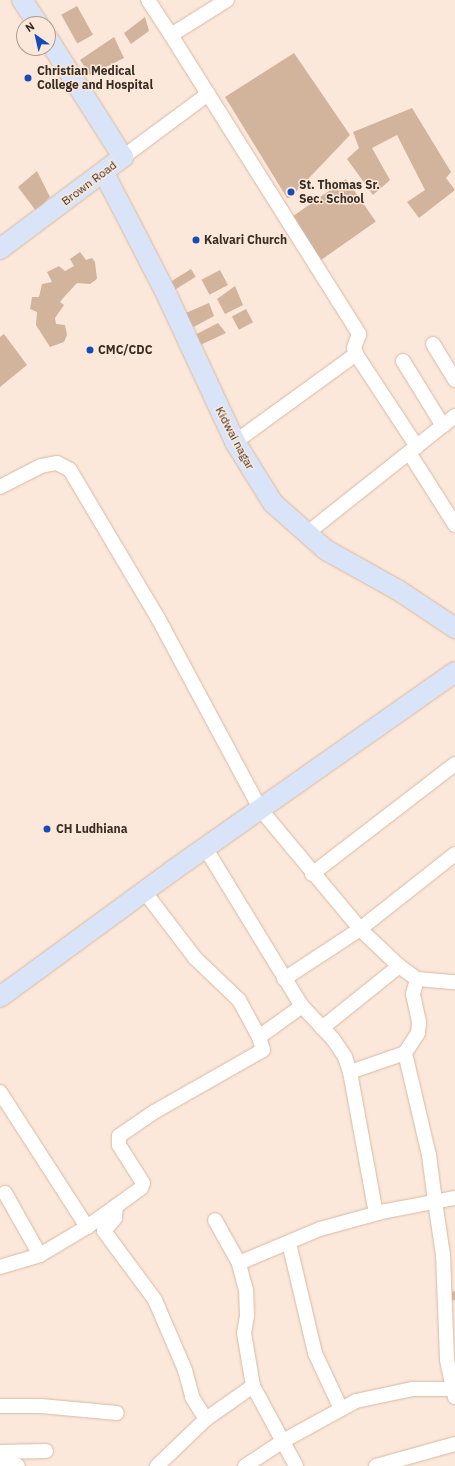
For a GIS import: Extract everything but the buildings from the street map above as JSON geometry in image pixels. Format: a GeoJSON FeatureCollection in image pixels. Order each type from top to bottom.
{"type":"FeatureCollection","features":[{"type":"Feature","properties":{"kind":"street"},"geometry":{"type":"LineString","coordinates":[[22,0],[33,16]]}},
{"type":"Feature","properties":{"kind":"street"},"geometry":{"type":"LineString","coordinates":[[148,0],[359,334],[354,348],[356,354],[414,450],[455,525]]}},
{"type":"Feature","properties":{"kind":"street"},"geometry":{"type":"LineString","coordinates":[[171,35],[227,0]]}},
{"type":"Feature","properties":{"kind":"street","name":"Brown Road"},"geometry":{"type":"LineString","coordinates":[[0,249],[123,157],[56,52]]}},
{"type":"Feature","properties":{"kind":"street"},"geometry":{"type":"LineString","coordinates":[[123,157],[208,94]]}},
{"type":"Feature","properties":{"kind":"street","name":"Kidwai nagar"},"geometry":{"type":"LineString","coordinates":[[104,172],[165,292],[235,442],[270,499],[306,534],[326,550],[398,590],[455,628]]}},
{"type":"Feature","properties":{"kind":"street"},"geometry":{"type":"LineString","coordinates":[[433,344],[455,380]]}},
{"type":"Feature","properties":{"kind":"street"},"geometry":{"type":"LineString","coordinates":[[235,442],[356,354]]}},
{"type":"Feature","properties":{"kind":"street"},"geometry":{"type":"LineString","coordinates":[[403,361],[443,426]]}},
{"type":"Feature","properties":{"kind":"street"},"geometry":{"type":"LineString","coordinates":[[306,534],[455,416]]}},
{"type":"Feature","properties":{"kind":"street"},"geometry":{"type":"LineString","coordinates":[[0,487],[41,466],[57,463],[70,470],[159,620],[261,810],[312,874],[360,929],[399,966],[416,979],[455,982]]}},
{"type":"Feature","properties":{"kind":"street"},"geometry":{"type":"LineString","coordinates":[[0,997],[144,891],[206,849],[347,747],[455,672]]}},
{"type":"Feature","properties":{"kind":"street"},"geometry":{"type":"LineString","coordinates":[[312,874],[455,764]]}},
{"type":"Feature","properties":{"kind":"street"},"geometry":{"type":"LineString","coordinates":[[206,849],[284,979],[302,1006],[333,1039],[350,1072],[376,1213]]}},
{"type":"Feature","properties":{"kind":"street"},"geometry":{"type":"LineString","coordinates":[[284,979],[360,929],[455,854]]}},
{"type":"Feature","properties":{"kind":"street"},"geometry":{"type":"LineString","coordinates":[[0,1267],[40,1255],[87,1227],[143,1185],[119,1145],[119,1136],[154,1112],[263,1050],[259,1037],[239,1000],[195,958],[144,891]]}},
{"type":"Feature","properties":{"kind":"street"},"geometry":{"type":"LineString","coordinates":[[322,1028],[399,966]]}},
{"type":"Feature","properties":{"kind":"street"},"geometry":{"type":"LineString","coordinates":[[350,1072],[406,1053],[418,1033],[419,1024],[413,994],[416,979]]}},
{"type":"Feature","properties":{"kind":"street"},"geometry":{"type":"LineString","coordinates":[[259,1037],[302,1006]]}},
{"type":"Feature","properties":{"kind":"street"},"geometry":{"type":"LineString","coordinates":[[245,1466],[283,1441],[341,1408],[388,1393],[454,1393],[443,1255],[436,1201],[428,1155],[406,1053]]}},
{"type":"Feature","properties":{"kind":"street"},"geometry":{"type":"LineString","coordinates":[[0,1092],[87,1227]]}},
{"type":"Feature","properties":{"kind":"street"},"geometry":{"type":"LineString","coordinates":[[2,1192],[40,1255]]}},
{"type":"Feature","properties":{"kind":"street"},"geometry":{"type":"LineString","coordinates":[[239,1263],[320,1229],[376,1213],[455,1198]]}},
{"type":"Feature","properties":{"kind":"street"},"geometry":{"type":"LineString","coordinates":[[116,1206],[115,1218],[104,1231],[155,1300],[185,1370],[192,1397],[206,1419]]}},
{"type":"Feature","properties":{"kind":"street"},"geometry":{"type":"LineString","coordinates":[[215,1220],[239,1263],[246,1290],[247,1316],[244,1333],[254,1386],[296,1466]]}},
{"type":"Feature","properties":{"kind":"street"},"geometry":{"type":"LineString","coordinates":[[289,1243],[315,1353],[341,1408]]}},
{"type":"Feature","properties":{"kind":"street"},"geometry":{"type":"LineString","coordinates":[[157,1466],[206,1419],[254,1386]]}},
{"type":"Feature","properties":{"kind":"street"},"geometry":{"type":"LineString","coordinates":[[0,1406],[41,1406],[118,1413]]}},
{"type":"Feature","properties":{"kind":"street"},"geometry":{"type":"LineString","coordinates":[[376,1466],[455,1444]]}},
{"type":"Feature","properties":{"kind":"street"},"geometry":{"type":"LineString","coordinates":[[0,1452],[46,1451]]}},
{"type":"Feature","properties":{"kind":"street"},"geometry":{"type":"LineString","coordinates":[[0,1459],[18,1466]]}},
{"type":"Feature","properties":{"kind":"place","name":"Christian Medical College and Hospital"},"geometry":{"type":"Point","coordinates":[28,78]}},
{"type":"Feature","properties":{"kind":"place","name":"St. Thomas Sr. Sec. School"},"geometry":{"type":"Point","coordinates":[291,192]}},
{"type":"Feature","properties":{"kind":"place","name":"Kalvari Church"},"geometry":{"type":"Point","coordinates":[196,240]}},
{"type":"Feature","properties":{"kind":"place","name":"CMC/CDC"},"geometry":{"type":"Point","coordinates":[90,350]}},
{"type":"Feature","properties":{"kind":"place","name":"CH Ludhiana"},"geometry":{"type":"Point","coordinates":[47,829]}}]}
